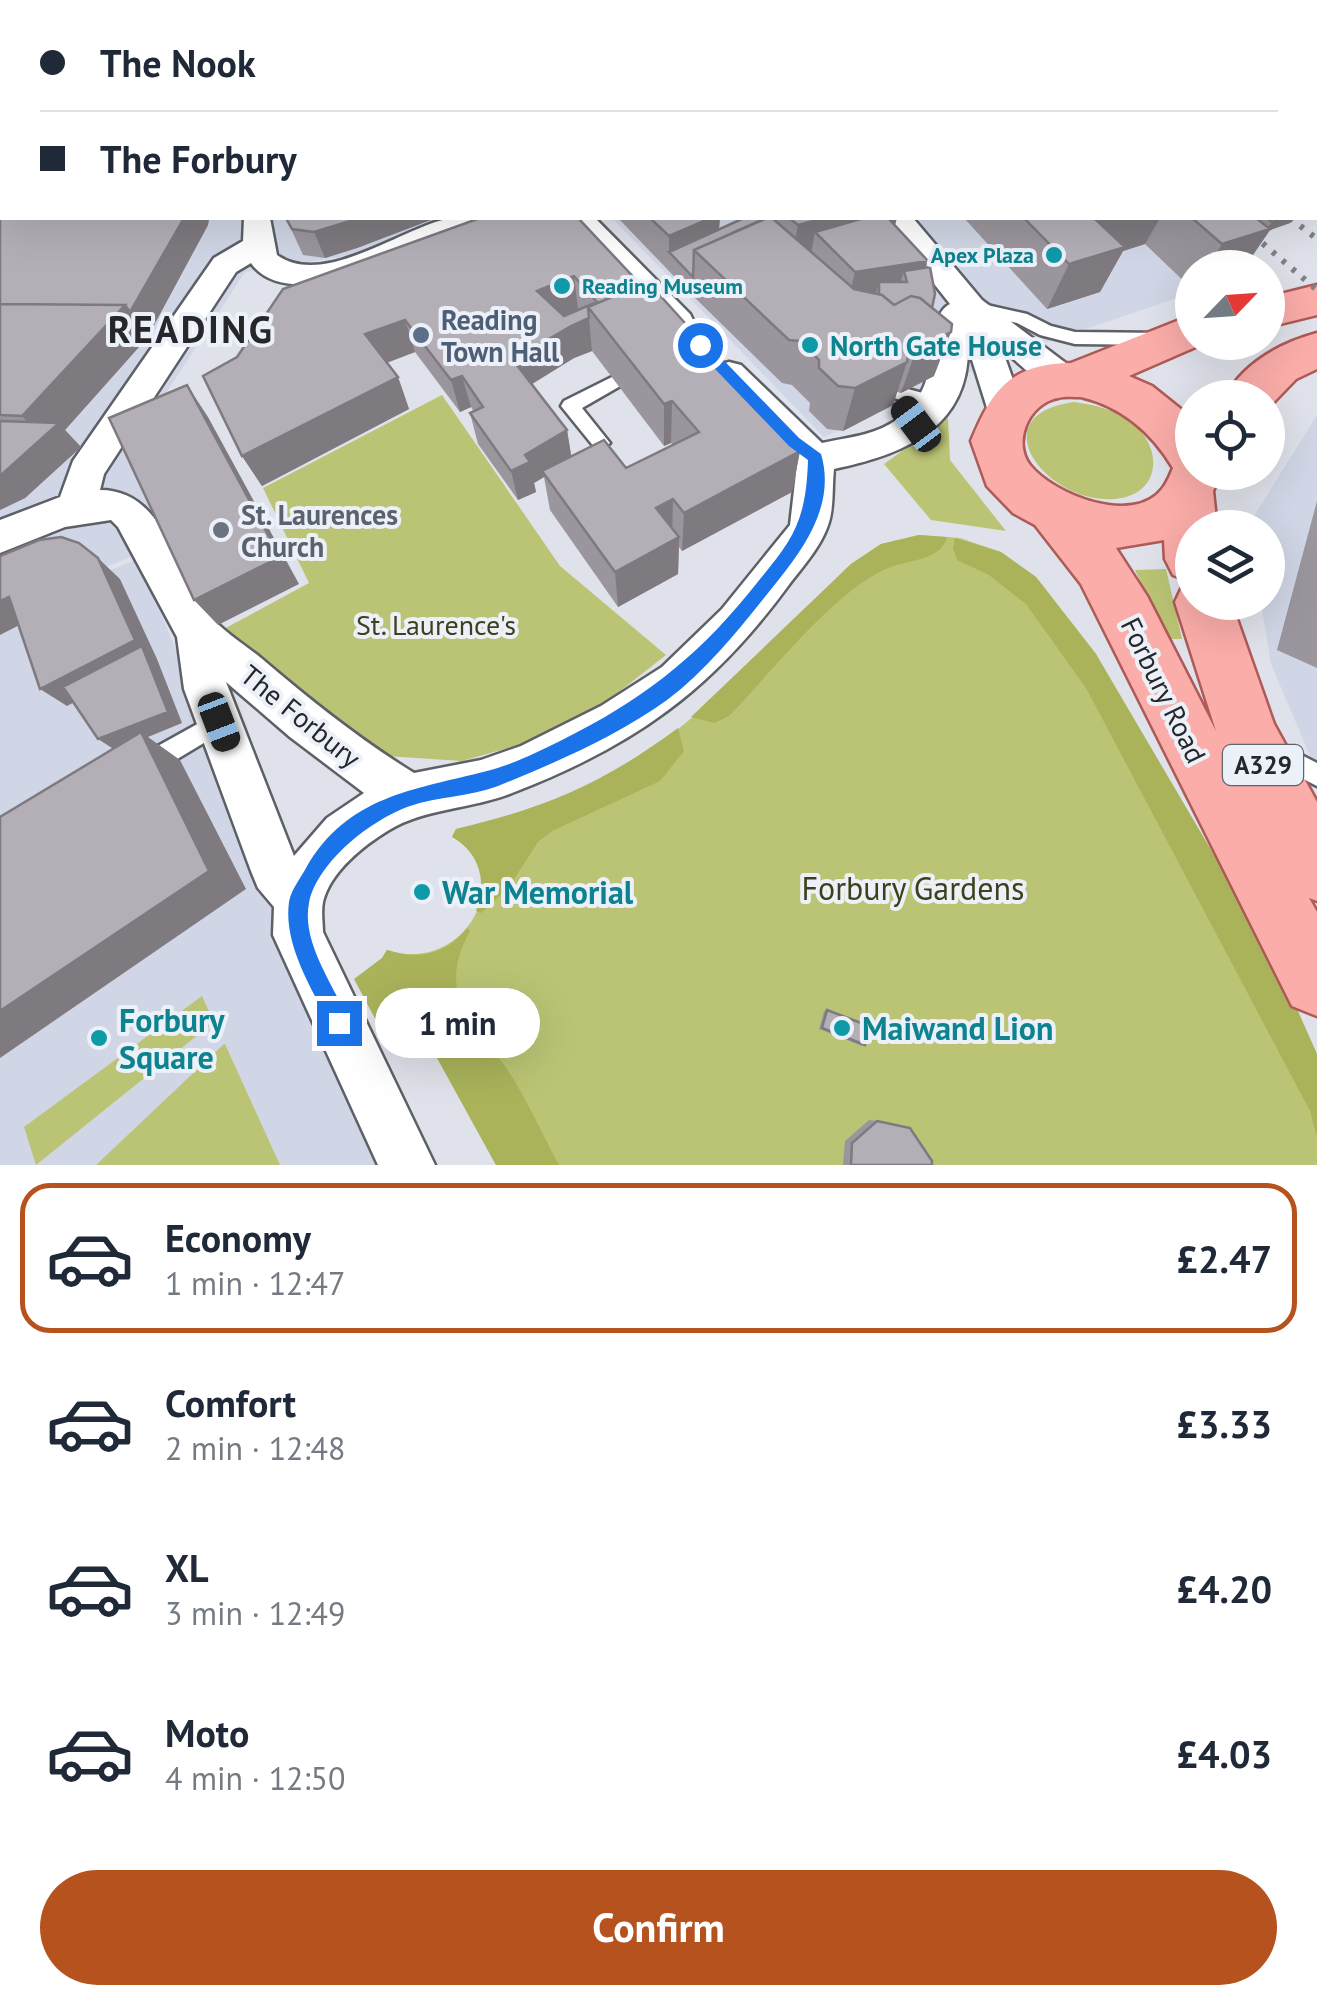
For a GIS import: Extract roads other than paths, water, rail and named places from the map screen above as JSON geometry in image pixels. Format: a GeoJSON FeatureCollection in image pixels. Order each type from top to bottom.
{"type":"FeatureCollection","features":[{"type":"Feature","properties":{"kind":"main road"},"geometry":{"type":"LineString","coordinates":[[1285,308],[1317,300]]}},
{"type":"Feature","properties":{"kind":"main road"},"geometry":{"type":"LineString","coordinates":[[1175,337],[1136,356],[1024,393],[1006,412],[996,438],[1002,466],[1022,491],[1056,513],[1097,526],[1134,526],[1164,516],[1182,490]]}},
{"type":"Feature","properties":{"kind":"main road"},"geometry":{"type":"LineString","coordinates":[[1267,380],[1280,367],[1317,348]]}},
{"type":"Feature","properties":{"kind":"main road"},"geometry":{"type":"LineString","coordinates":[[1069,380],[1101,385],[1140,400],[1175,428]]}},
{"type":"Feature","properties":{"kind":"main road","name":"Forbury Road"},"geometry":{"type":"LineString","coordinates":[[1056,513],[1100,568],[1127,613],[1180,725],[1317,981]]}},
{"type":"Feature","properties":{"kind":"main road","name":"Forbury Road"},"geometry":{"type":"LineString","coordinates":[[1209,620],[1248,736],[1312,848]]}},
{"type":"Feature","properties":{"kind":"street"},"geometry":{"type":"LineString","coordinates":[[0,537],[76,509],[86,471],[226,265],[258,231],[270,266],[301,275],[377,258],[471,220]]}},
{"type":"Feature","properties":{"kind":"street"},"geometry":{"type":"LineString","coordinates":[[580,220],[794,442],[816,458],[864,449],[903,434],[926,413],[951,360],[951,323],[955,315],[971,308]]}},
{"type":"Feature","properties":{"kind":"street"},"geometry":{"type":"LineString","coordinates":[[899,220],[971,308],[1069,380]]}},
{"type":"Feature","properties":{"kind":"street"},"geometry":{"type":"LineString","coordinates":[[971,308],[1006,412]]}},
{"type":"Feature","properties":{"kind":"street"},"geometry":{"type":"LineString","coordinates":[[299,900],[324,854],[368,816],[410,796],[492,779],[624,717],[671,686],[727,632],[805,534],[815,496],[816,458]]}},
{"type":"Feature","properties":{"kind":"street","name":"The Forbury"},"geometry":{"type":"LineString","coordinates":[[76,509],[106,504],[125,510],[136,521],[172,595],[196,630],[321,739],[410,796]]}},
{"type":"Feature","properties":{"kind":"street","name":"The Forbury"},"geometry":{"type":"LineString","coordinates":[[196,630],[206,689],[204,730],[276,870],[299,900],[298,935],[407,1165]]}},
{"type":"Feature","properties":{"kind":"lane"},"geometry":{"type":"LineString","coordinates":[[971,308],[1020,318],[1046,331],[1075,338],[1175,335]]}},
{"type":"Feature","properties":{"kind":"lane"},"geometry":{"type":"LineString","coordinates":[[601,443],[570,406],[616,382]]}},
{"type":"Feature","properties":{"kind":"lane"},"geometry":{"type":"LineString","coordinates":[[926,413],[895,393],[926,413]]}},
{"type":"Feature","properties":{"kind":"lane"},"geometry":{"type":"LineString","coordinates":[[127,768],[204,730]]}},
{"type":"Feature","properties":{"kind":"lane"},"geometry":{"type":"LineString","coordinates":[[1248,736],[1317,775]]}},
{"type":"Feature","properties":{"kind":"railway"},"geometry":{"type":"LineString","coordinates":[[1235,220],[1317,290]]}},
{"type":"Feature","properties":{"kind":"railway"},"geometry":{"type":"LineString","coordinates":[[1293,220],[1317,239]]}},
{"type":"Feature","properties":{"kind":"place","name":"Apex Plaza"},"geometry":{"type":"Point","coordinates":[1054,255]}},
{"type":"Feature","properties":{"kind":"place","name":"Reading Museum"},"geometry":{"type":"Point","coordinates":[562,286]}},
{"type":"Feature","properties":{"kind":"place","name":"Reading Town Hall"},"geometry":{"type":"Point","coordinates":[421,335]}},
{"type":"Feature","properties":{"kind":"place","name":"North Gate House"},"geometry":{"type":"Point","coordinates":[810,345]}},
{"type":"Feature","properties":{"kind":"place","name":"St. Laurences Church"},"geometry":{"type":"Point","coordinates":[221,530]}},
{"type":"Feature","properties":{"kind":"place","name":"War Memorial"},"geometry":{"type":"Point","coordinates":[422,892]}},
{"type":"Feature","properties":{"kind":"place","name":"Maiwand Lion"},"geometry":{"type":"Point","coordinates":[842,1028]}},
{"type":"Feature","properties":{"kind":"place","name":"Forbury Square"},"geometry":{"type":"Point","coordinates":[99,1038]}},
{"type":"Feature","properties":{"kind":"district","name":"READING"},"geometry":{"type":"Point","coordinates":[191,328]}},
{"type":"Feature","properties":{"kind":"park label","name":"St. Laurence's"},"geometry":{"type":"Point","coordinates":[436,624]}},
{"type":"Feature","properties":{"kind":"park label","name":"Forbury Gardens"},"geometry":{"type":"Point","coordinates":[913,888]}}]}
